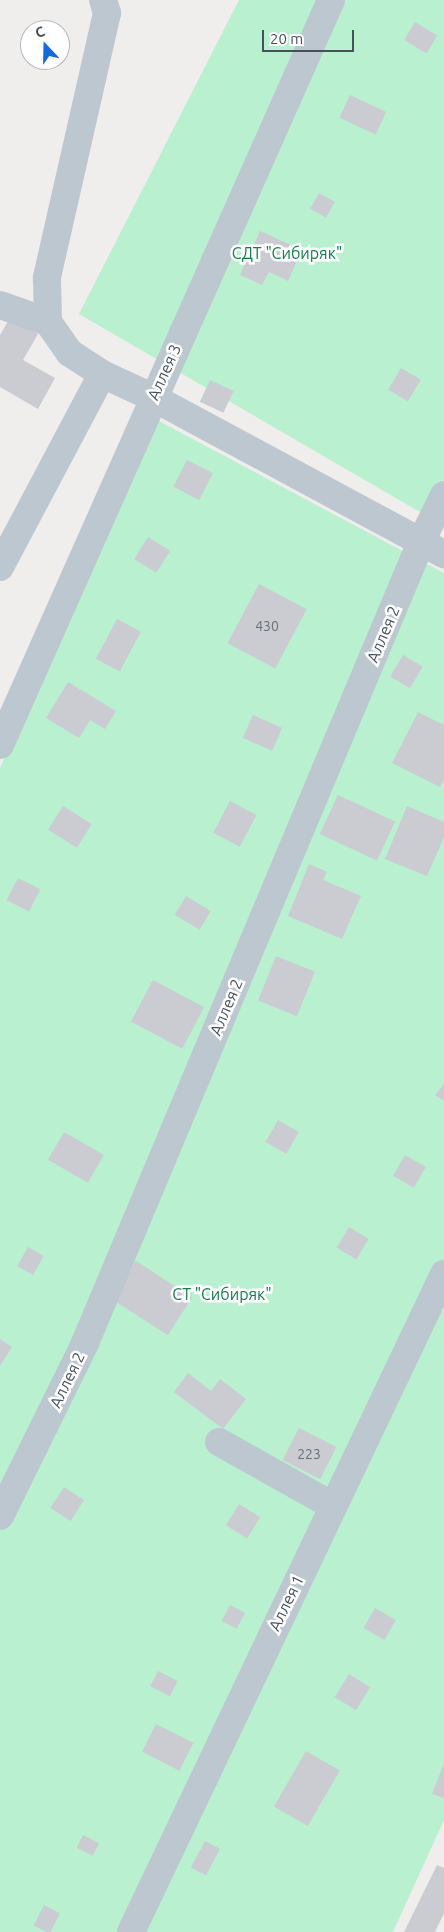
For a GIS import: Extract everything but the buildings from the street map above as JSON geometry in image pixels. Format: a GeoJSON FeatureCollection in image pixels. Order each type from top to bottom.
{"type":"FeatureCollection","features":[{"type":"Feature","properties":{"kind":"street","name":"Аллея 3"},"geometry":{"type":"LineString","coordinates":[[0,745],[152,397],[331,0]]}},
{"type":"Feature","properties":{"kind":"street"},"geometry":{"type":"LineString","coordinates":[[109,4],[47,278],[48,322],[70,353],[102,374],[152,397],[433,548]]}},
{"type":"Feature","properties":{"kind":"street"},"geometry":{"type":"LineString","coordinates":[[0,305],[48,322]]}},
{"type":"Feature","properties":{"kind":"street"},"geometry":{"type":"LineString","coordinates":[[0,567],[102,374]]}},
{"type":"Feature","properties":{"kind":"street","name":"Аллея 2"},"geometry":{"type":"LineString","coordinates":[[0,1516],[85,1343],[433,548],[444,495]]}},
{"type":"Feature","properties":{"kind":"street","name":"Аллея 1"},"geometry":{"type":"LineString","coordinates":[[131,1932],[444,1274]]}},
{"type":"Feature","properties":{"kind":"street"},"geometry":{"type":"LineString","coordinates":[[219,1442],[333,1506]]}},
{"type":"Feature","properties":{"kind":"green space","name":"СДТ \"Сибиряк\""},"geometry":{"type":"Polygon","coordinates":[[[239,0],[444,0],[444,526],[79,314],[239,0]]]}},
{"type":"Feature","properties":{"kind":"green space","name":"СТ \"Сибиряк\""},"geometry":{"type":"Polygon","coordinates":[[[157,420],[444,573],[444,1820],[393,1932],[0,1932],[0,768],[157,420]]]}}]}
